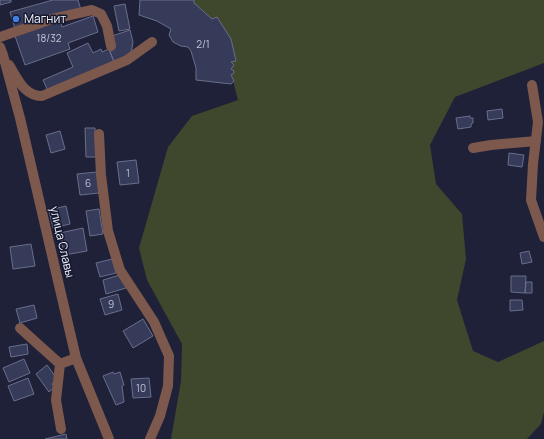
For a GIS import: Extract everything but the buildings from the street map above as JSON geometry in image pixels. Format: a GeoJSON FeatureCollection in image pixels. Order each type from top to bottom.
{"type":"FeatureCollection","features":[{"type":"Feature","properties":{"kind":"street"},"geometry":{"type":"LineString","coordinates":[[0,36],[52,19],[92,10],[101,14],[108,26],[111,46]]}},
{"type":"Feature","properties":{"kind":"street"},"geometry":{"type":"LineString","coordinates":[[2,51],[28,93],[35,96],[42,96],[127,60],[152,42]]}},
{"type":"Feature","properties":{"kind":"street","name":"улица Славы"},"geometry":{"type":"LineString","coordinates":[[2,51],[20,118],[76,358],[109,439]]}},
{"type":"Feature","properties":{"kind":"street"},"geometry":{"type":"LineString","coordinates":[[532,85],[538,122],[533,164],[531,200],[544,237]]}},
{"type":"Feature","properties":{"kind":"street"},"geometry":{"type":"LineString","coordinates":[[99,134],[101,175],[108,231],[120,270],[154,322],[169,356],[168,386],[160,416],[150,439]]}},
{"type":"Feature","properties":{"kind":"street"},"geometry":{"type":"LineString","coordinates":[[473,148],[536,141]]}},
{"type":"Feature","properties":{"kind":"street"},"geometry":{"type":"LineString","coordinates":[[20,328],[60,364]]}},
{"type":"Feature","properties":{"kind":"street"},"geometry":{"type":"LineString","coordinates":[[60,364],[76,358]]}},
{"type":"Feature","properties":{"kind":"street"},"geometry":{"type":"LineString","coordinates":[[60,364],[56,400],[61,429]]}},
{"type":"Feature","properties":{"kind":"green space"},"geometry":{"type":"Polygon","coordinates":[[[179,0],[544,0],[544,63],[455,97],[430,145],[436,184],[462,214],[466,259],[457,300],[473,351],[498,362],[544,341],[544,412],[541,424],[527,439],[171,439],[181,381],[182,344],[147,280],[139,248],[168,147],[192,116],[238,100],[224,47],[179,0]]]}},
{"type":"Feature","properties":{"kind":"place","name":"Магнит"},"geometry":{"type":"Point","coordinates":[16,19]}}]}
